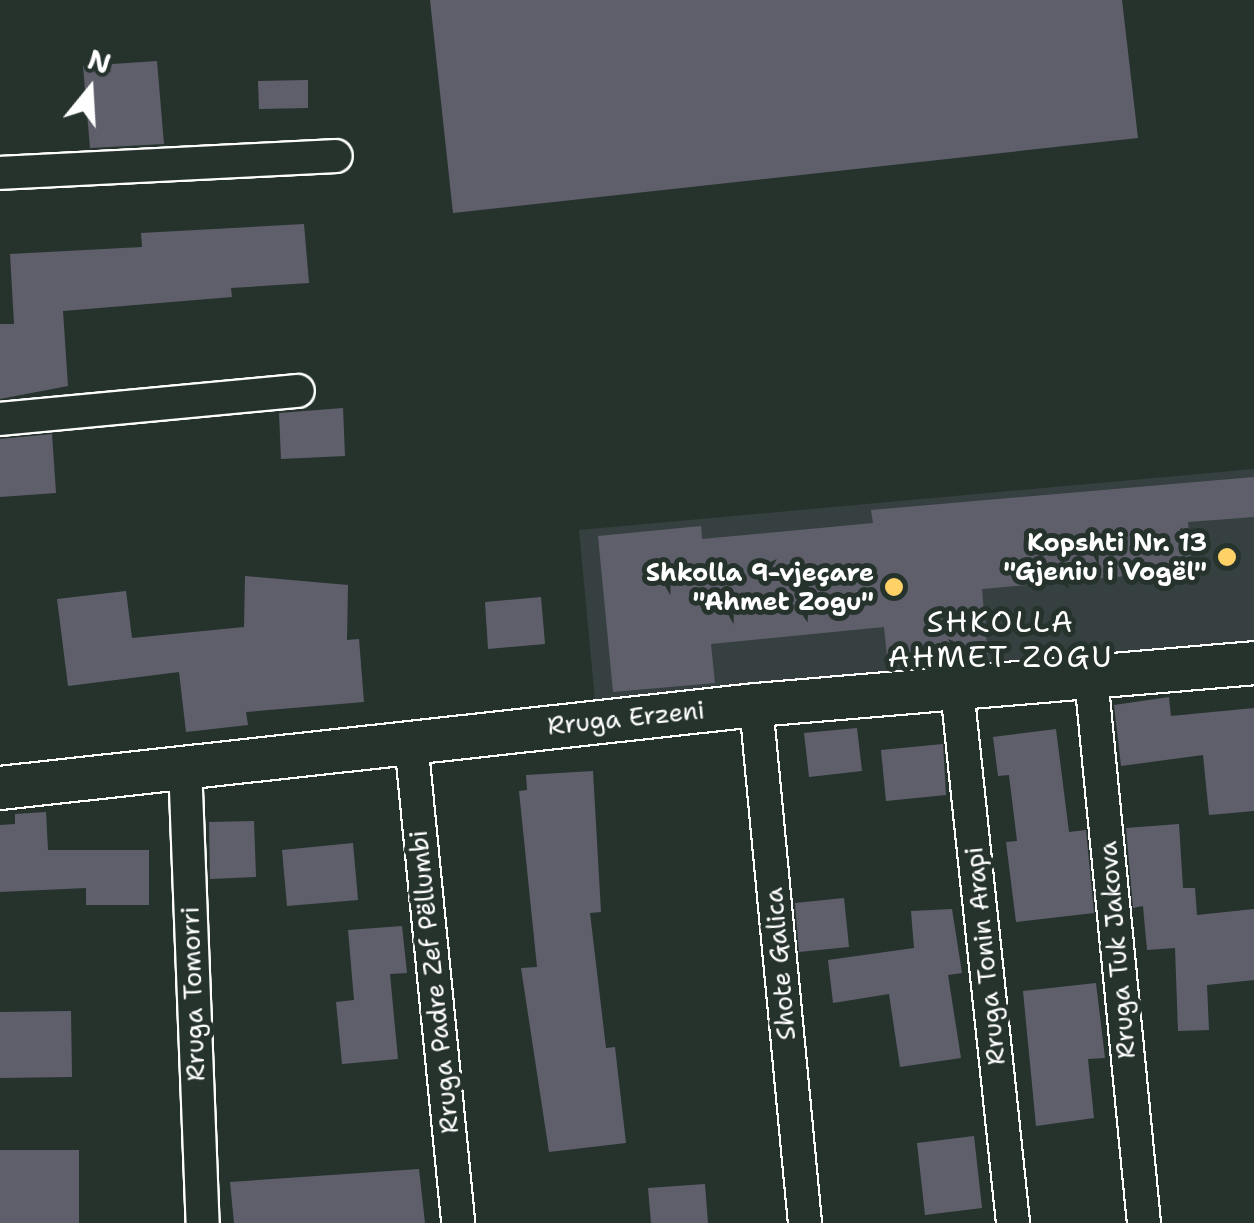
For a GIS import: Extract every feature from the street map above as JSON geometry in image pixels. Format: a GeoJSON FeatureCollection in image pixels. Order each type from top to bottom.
{"type":"FeatureCollection","features":[{"type":"Feature","properties":{"kind":"street"},"geometry":{"type":"LineString","coordinates":[[0,173],[336,156]]}},
{"type":"Feature","properties":{"kind":"street"},"geometry":{"type":"LineString","coordinates":[[0,419],[298,392]]}},
{"type":"Feature","properties":{"kind":"street","name":"Rruga Erzeni"},"geometry":{"type":"LineString","coordinates":[[0,788],[185,764],[756,705],[1254,663]]}},
{"type":"Feature","properties":{"kind":"street","name":"Rruga Tuk Jakova"},"geometry":{"type":"LineString","coordinates":[[1091,677],[1144,1223]]}},
{"type":"Feature","properties":{"kind":"street","name":"Rruga Tonin Arapi"},"geometry":{"type":"LineString","coordinates":[[957,689],[1013,1223]]}},
{"type":"Feature","properties":{"kind":"street","name":"Shote Galica"},"geometry":{"type":"LineString","coordinates":[[756,705],[805,1223]]}},
{"type":"Feature","properties":{"kind":"street","name":"Rruga Padre Zef Pëllumbi"},"geometry":{"type":"LineString","coordinates":[[411,740],[458,1223]]}},
{"type":"Feature","properties":{"kind":"street","name":"Rruga Tomorri"},"geometry":{"type":"LineString","coordinates":[[185,764],[203,1223]]}},
{"type":"Feature","properties":{"kind":"shaded area","name":"Shkolla 9-vjeçare \"Ahmet Zogu\""},"geometry":{"type":"Polygon","coordinates":[[[1254,469],[1254,640],[595,700],[579,530],[1254,469]]]}},
{"type":"Feature","properties":{"kind":"building"},"geometry":{"type":"Polygon","coordinates":[[[430,0],[1122,0],[1138,138],[453,213],[430,0]]]}},
{"type":"Feature","properties":{"kind":"building"},"geometry":{"type":"Polygon","coordinates":[[[157,61],[164,144],[90,148],[83,66],[157,61]]]}},
{"type":"Feature","properties":{"kind":"building"},"geometry":{"type":"Polygon","coordinates":[[[308,80],[308,108],[259,109],[258,81],[308,80]]]}},
{"type":"Feature","properties":{"kind":"building"},"geometry":{"type":"Polygon","coordinates":[[[304,224],[309,283],[231,288],[232,297],[63,311],[68,386],[0,399],[0,324],[14,324],[10,254],[142,247],[141,233],[304,224]]]}},
{"type":"Feature","properties":{"kind":"building"},"geometry":{"type":"Polygon","coordinates":[[[343,408],[345,456],[281,459],[279,413],[343,408]]]}},
{"type":"Feature","properties":{"kind":"building"},"geometry":{"type":"Polygon","coordinates":[[[52,434],[56,493],[0,497],[0,439],[52,434]]]}},
{"type":"Feature","properties":{"kind":"building","name":"Shkolla 9-vjeçare \"Ahmet Zogu\""},"geometry":{"type":"Polygon","coordinates":[[[1254,477],[1254,517],[1188,522],[1192,570],[982,589],[988,657],[888,667],[884,627],[711,644],[715,683],[613,692],[598,536],[701,526],[702,539],[873,523],[871,510],[1254,477]]]}},
{"type":"Feature","properties":{"kind":"building"},"geometry":{"type":"Polygon","coordinates":[[[245,576],[348,585],[347,640],[359,639],[364,702],[246,712],[248,725],[186,732],[179,672],[68,686],[57,599],[126,591],[132,638],[244,627],[245,576]]]}},
{"type":"Feature","properties":{"kind":"building"},"geometry":{"type":"Polygon","coordinates":[[[541,597],[545,644],[488,649],[485,602],[541,597]]]}},
{"type":"Feature","properties":{"kind":"building"},"geometry":{"type":"Polygon","coordinates":[[[1169,697],[1171,716],[1254,708],[1254,811],[1209,815],[1203,755],[1121,766],[1114,705],[1169,697]]]}},
{"type":"Feature","properties":{"kind":"building"},"geometry":{"type":"Polygon","coordinates":[[[857,728],[862,771],[809,777],[804,733],[857,728]]]}},
{"type":"Feature","properties":{"kind":"building"},"geometry":{"type":"Polygon","coordinates":[[[1056,729],[1069,832],[1086,830],[1094,913],[1016,922],[1006,842],[1017,841],[1009,775],[998,776],[993,737],[1056,729]]]}},
{"type":"Feature","properties":{"kind":"building"},"geometry":{"type":"Polygon","coordinates":[[[943,744],[946,795],[886,801],[881,750],[943,744]]]}},
{"type":"Feature","properties":{"kind":"building"},"geometry":{"type":"Polygon","coordinates":[[[593,771],[601,912],[590,913],[606,1048],[615,1047],[626,1143],[549,1152],[521,968],[537,967],[519,791],[527,790],[526,775],[593,771]]]}},
{"type":"Feature","properties":{"kind":"building"},"geometry":{"type":"Polygon","coordinates":[[[46,812],[48,850],[149,850],[149,905],[86,905],[86,888],[0,892],[0,825],[15,824],[15,814],[46,812]]]}},
{"type":"Feature","properties":{"kind":"building"},"geometry":{"type":"Polygon","coordinates":[[[254,821],[256,877],[210,879],[209,822],[254,821]]]}},
{"type":"Feature","properties":{"kind":"building"},"geometry":{"type":"Polygon","coordinates":[[[1179,824],[1183,888],[1195,888],[1197,915],[1254,909],[1254,980],[1207,985],[1209,1030],[1178,1031],[1175,948],[1147,950],[1143,906],[1133,908],[1126,828],[1179,824]]]}},
{"type":"Feature","properties":{"kind":"building"},"geometry":{"type":"Polygon","coordinates":[[[353,843],[358,900],[287,906],[282,850],[353,843]]]}},
{"type":"Feature","properties":{"kind":"building"},"geometry":{"type":"Polygon","coordinates":[[[844,898],[849,947],[799,952],[795,903],[844,898]]]}},
{"type":"Feature","properties":{"kind":"building"},"geometry":{"type":"Polygon","coordinates":[[[952,909],[962,973],[948,975],[961,1058],[900,1067],[889,994],[833,1003],[828,960],[914,948],[911,911],[952,909]]]}},
{"type":"Feature","properties":{"kind":"building"},"geometry":{"type":"Polygon","coordinates":[[[402,926],[407,973],[390,974],[398,1059],[342,1064],[336,1002],[354,1000],[348,930],[402,926]]]}},
{"type":"Feature","properties":{"kind":"building"},"geometry":{"type":"Polygon","coordinates":[[[1096,983],[1105,1058],[1088,1059],[1094,1118],[1036,1126],[1023,991],[1096,983]]]}},
{"type":"Feature","properties":{"kind":"building"},"geometry":{"type":"Polygon","coordinates":[[[71,1011],[72,1077],[0,1078],[0,1012],[71,1011]]]}},
{"type":"Feature","properties":{"kind":"building"},"geometry":{"type":"Polygon","coordinates":[[[974,1136],[982,1208],[925,1215],[917,1143],[974,1136]]]}},
{"type":"Feature","properties":{"kind":"building"},"geometry":{"type":"Polygon","coordinates":[[[0,1150],[79,1150],[79,1223],[0,1223],[0,1150]]]}},
{"type":"Feature","properties":{"kind":"building"},"geometry":{"type":"Polygon","coordinates":[[[419,1169],[425,1223],[234,1223],[230,1182],[419,1169]]]}},
{"type":"Feature","properties":{"kind":"building"},"geometry":{"type":"Polygon","coordinates":[[[705,1184],[708,1223],[651,1223],[648,1188],[705,1184]]]}},
{"type":"Feature","properties":{"kind":"place","name":"Kopshti Nr. 13 \"Gjeniu i Vogël\""},"geometry":{"type":"Point","coordinates":[1227,557]}},
{"type":"Feature","properties":{"kind":"place","name":"Shkolla 9-vjeçare \"Ahmet Zogu\""},"geometry":{"type":"Point","coordinates":[894,587]}},
{"type":"Feature","properties":{"kind":"district","name":"SHKOLLA AHMET ZOGU"},"geometry":{"type":"Point","coordinates":[1001,639]}}]}
